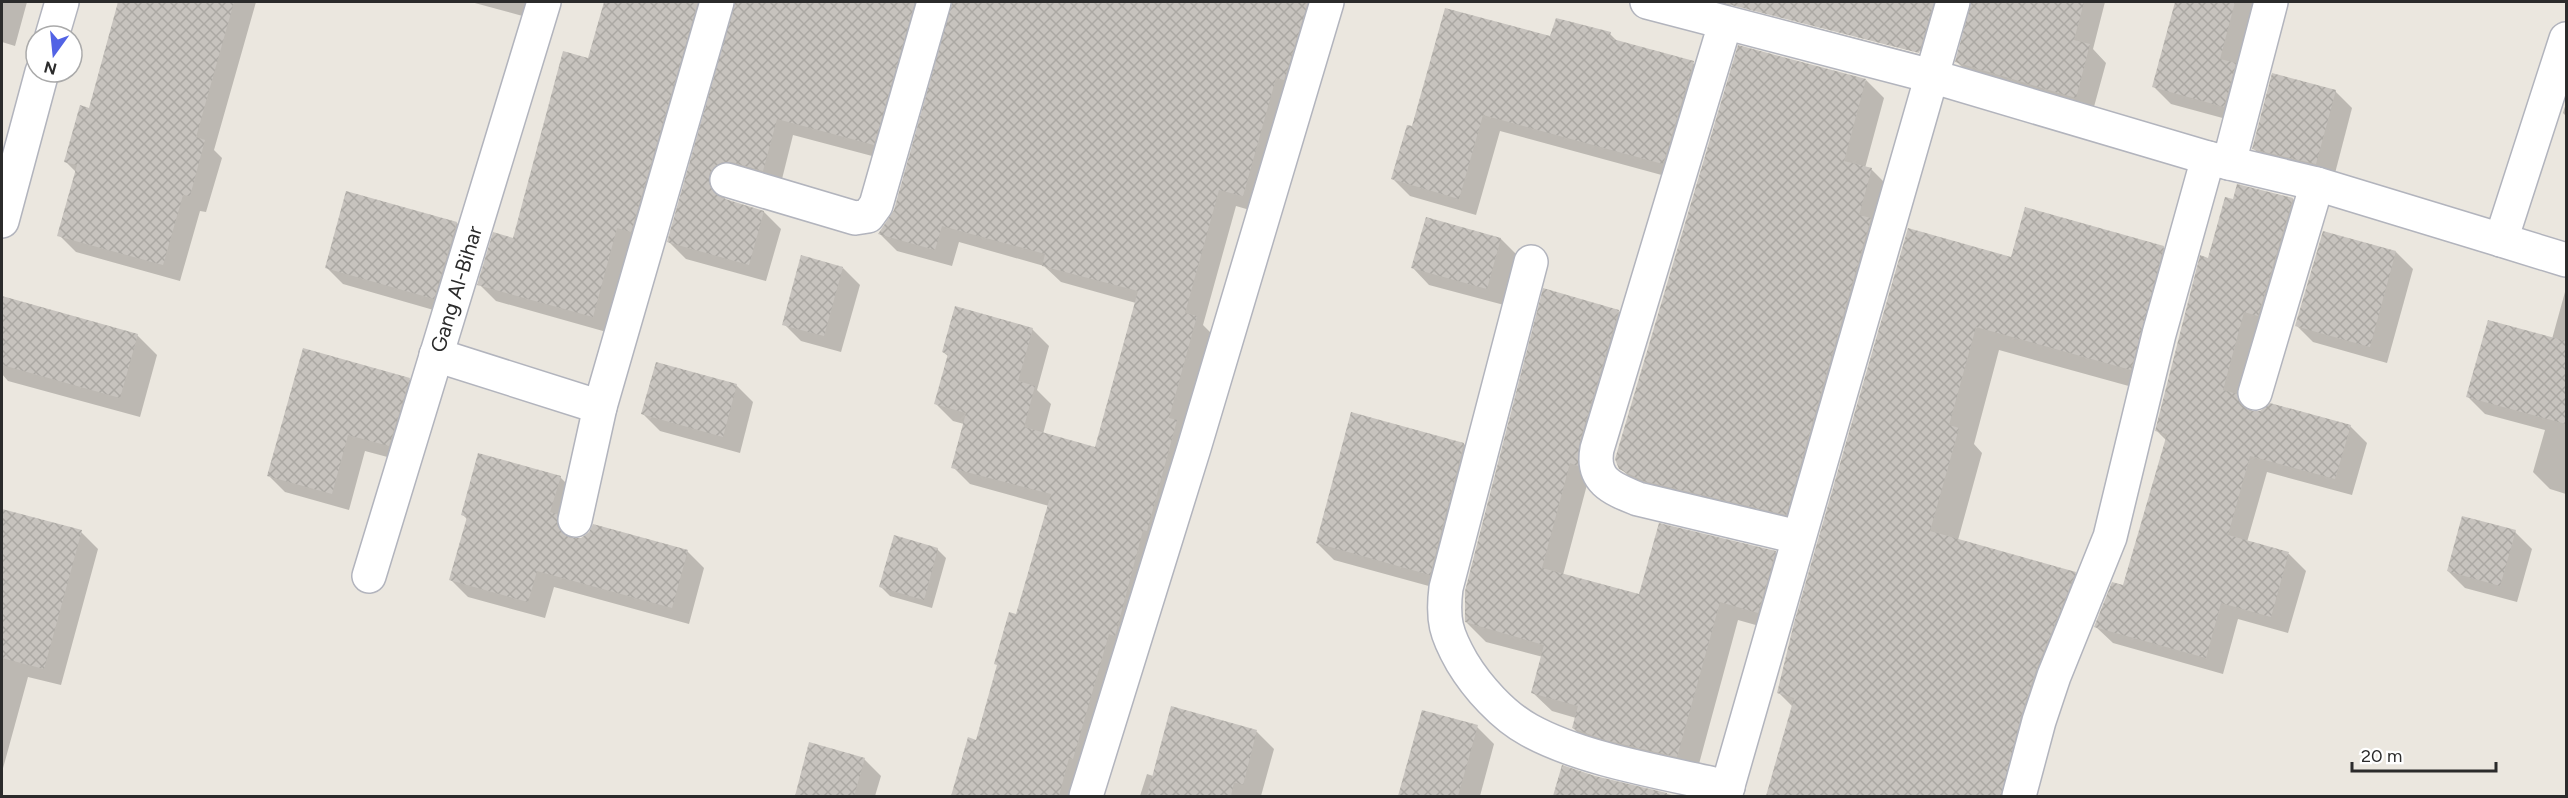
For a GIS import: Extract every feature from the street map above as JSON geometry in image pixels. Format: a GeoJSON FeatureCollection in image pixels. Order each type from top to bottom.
{"type":"FeatureCollection","features":[{"type":"Feature","properties":{"kind":"street"},"geometry":{"type":"LineString","coordinates":[[56,24],[62,2]]}},
{"type":"Feature","properties":{"kind":"street","name":"Gang Al-Bihar"},"geometry":{"type":"LineString","coordinates":[[369,576],[544,2]]}},
{"type":"Feature","properties":{"kind":"street"},"geometry":{"type":"LineString","coordinates":[[575,520],[600,407],[717,2]]}},
{"type":"Feature","properties":{"kind":"street"},"geometry":{"type":"LineString","coordinates":[[727,180],[855,218],[868,216],[876,205],[934,2]]}},
{"type":"Feature","properties":{"kind":"street"},"geometry":{"type":"LineString","coordinates":[[1086,796],[1194,447],[1327,2]]}},
{"type":"Feature","properties":{"kind":"street"},"geometry":{"type":"LineString","coordinates":[[1647,2],[1930,76],[2218,160],[2317,184],[2566,260]]}},
{"type":"Feature","properties":{"kind":"street"},"geometry":{"type":"LineString","coordinates":[[1531,262],[1446,588],[1444,623],[1453,645],[1473,680],[1501,708],[1528,730],[1577,751],[1726,792],[1953,2]]}},
{"type":"Feature","properties":{"kind":"street"},"geometry":{"type":"LineString","coordinates":[[2019,796],[2054,676],[2110,537],[2159,334],[2271,2]]}},
{"type":"Feature","properties":{"kind":"street"},"geometry":{"type":"LineString","coordinates":[[1725,24],[1597,449],[1596,471],[1614,488],[1638,499],[1798,537]]}},
{"type":"Feature","properties":{"kind":"street"},"geometry":{"type":"LineString","coordinates":[[2501,240],[2566,39]]}},
{"type":"Feature","properties":{"kind":"street"},"geometry":{"type":"LineString","coordinates":[[2,221],[39,84]]}},
{"type":"Feature","properties":{"kind":"street"},"geometry":{"type":"LineString","coordinates":[[2255,393],[2317,184]]}},
{"type":"Feature","properties":{"kind":"street"},"geometry":{"type":"LineString","coordinates":[[436,354],[600,407]]}},
{"type":"Feature","properties":{"kind":"building"},"geometry":{"type":"Polygon","coordinates":[[[118,2],[234,2],[196,137],[205,140],[190,196],[183,195],[163,265],[57,236],[77,165],[64,162],[80,105],[89,108],[118,2]]]}},
{"type":"Feature","properties":{"kind":"building"},"geometry":{"type":"Polygon","coordinates":[[[604,2],[698,2],[631,232],[617,228],[593,317],[477,285],[493,232],[513,238],[563,51],[588,58],[604,2]]]}},
{"type":"Feature","properties":{"kind":"building"},"geometry":{"type":"Polygon","coordinates":[[[735,2],[915,2],[874,145],[777,119],[763,171],[732,162],[722,162],[709,174],[709,184],[714,193],[722,198],[764,211],[749,265],[667,242],[735,2]]]}},
{"type":"Feature","properties":{"kind":"building"},"geometry":{"type":"Polygon","coordinates":[[[952,2],[1308,2],[1284,80],[1276,78],[1243,196],[1219,190],[1185,313],[1197,316],[1169,418],[1177,420],[1147,531],[1143,530],[1115,636],[1109,634],[1073,759],[1069,758],[1059,796],[951,796],[968,737],[976,740],[1009,612],[1016,614],[1051,494],[951,468],[966,413],[934,404],[948,354],[942,352],[955,306],[1033,328],[1018,381],[1035,386],[1024,427],[1095,447],[1138,291],[1042,266],[1045,254],[942,226],[935,250],[878,234],[894,210],[952,2]]]}},
{"type":"Feature","properties":{"kind":"building"},"geometry":{"type":"Polygon","coordinates":[[[1719,2],[1934,2],[1919,53],[1719,2]]]}},
{"type":"Feature","properties":{"kind":"building"},"geometry":{"type":"Polygon","coordinates":[[[1971,2],[2084,2],[2074,40],[2090,44],[2076,98],[1955,62],[1971,2]]]}},
{"type":"Feature","properties":{"kind":"building"},"geometry":{"type":"Polygon","coordinates":[[[2175,2],[2235,2],[2220,59],[2236,63],[2224,107],[2152,87],[2175,2]]]}},
{"type":"Feature","properties":{"kind":"building"},"geometry":{"type":"Polygon","coordinates":[[[1445,8],[1550,36],[1556,18],[1611,32],[1609,38],[1694,61],[1663,164],[1483,115],[1459,199],[1391,179],[1407,125],[1412,126],[1445,8]]]}},
{"type":"Feature","properties":{"kind":"building"},"geometry":{"type":"Polygon","coordinates":[[[1738,45],[1866,79],[1844,161],[1872,168],[1859,215],[1871,218],[1786,515],[1644,481],[1619,469],[1615,459],[1738,45]]]}},
{"type":"Feature","properties":{"kind":"building"},"geometry":{"type":"Polygon","coordinates":[[[2272,73],[2336,90],[2316,164],[2252,149],[2272,73]]]}},
{"type":"Feature","properties":{"kind":"building"},"geometry":{"type":"Polygon","coordinates":[[[2237,184],[2293,198],[2258,316],[2244,312],[2223,390],[2237,394],[2241,405],[2250,411],[2260,411],[2270,403],[2351,425],[2335,479],[2250,456],[2228,535],[2289,552],[2271,617],[2221,603],[2206,658],[2094,627],[2112,582],[2123,585],[2167,434],[2155,431],[2200,255],[2208,258],[2225,197],[2233,199],[2237,184]]]}},
{"type":"Feature","properties":{"kind":"building"},"geometry":{"type":"Polygon","coordinates":[[[346,191],[457,222],[434,299],[325,268],[346,191]]]}},
{"type":"Feature","properties":{"kind":"building"},"geometry":{"type":"Polygon","coordinates":[[[2025,207],[2164,246],[2131,370],[1976,327],[1949,425],[1959,428],[1930,531],[2076,572],[2036,670],[2021,716],[2001,796],[1766,796],[1794,698],[1777,693],[1794,623],[1908,228],[2011,257],[2025,207]]]}},
{"type":"Feature","properties":{"kind":"building"},"geometry":{"type":"Polygon","coordinates":[[[1426,217],[1501,238],[1487,289],[1411,268],[1426,217]]]}},
{"type":"Feature","properties":{"kind":"building"},"geometry":{"type":"Polygon","coordinates":[[[2323,231],[2396,251],[2370,347],[2295,326],[2323,231]]]}},
{"type":"Feature","properties":{"kind":"building"},"geometry":{"type":"Polygon","coordinates":[[[801,255],[843,267],[824,336],[782,325],[801,255]]]}},
{"type":"Feature","properties":{"kind":"building"},"geometry":{"type":"Polygon","coordinates":[[[1543,288],[1619,310],[1579,444],[1578,466],[1570,463],[1542,568],[1639,594],[1659,523],[1776,551],[1758,613],[1720,602],[1677,757],[1605,740],[1572,728],[1578,706],[1531,693],[1544,645],[1465,622],[1465,591],[1543,288]]]}},
{"type":"Feature","properties":{"kind":"building"},"geometry":{"type":"Polygon","coordinates":[[[2,296],[138,334],[120,398],[2,365],[2,296]]]}},
{"type":"Feature","properties":{"kind":"building"},"geometry":{"type":"Polygon","coordinates":[[[2488,320],[2566,341],[2566,424],[2466,397],[2488,320]]]}},
{"type":"Feature","properties":{"kind":"building"},"geometry":{"type":"Polygon","coordinates":[[[303,348],[410,378],[389,446],[348,435],[332,494],[267,476],[303,348]]]}},
{"type":"Feature","properties":{"kind":"building"},"geometry":{"type":"Polygon","coordinates":[[[656,362],[737,384],[723,437],[641,414],[656,362]]]}},
{"type":"Feature","properties":{"kind":"building"},"geometry":{"type":"Polygon","coordinates":[[[1351,412],[1464,443],[1430,575],[1316,543],[1351,412]]]}},
{"type":"Feature","properties":{"kind":"building"},"geometry":{"type":"Polygon","coordinates":[[[478,453],[561,476],[550,512],[557,514],[557,526],[570,538],[581,538],[589,532],[593,524],[688,550],[672,608],[537,571],[528,602],[449,580],[467,517],[461,515],[478,453]]]}},
{"type":"Feature","properties":{"kind":"building"},"geometry":{"type":"Polygon","coordinates":[[[2,509],[82,530],[44,669],[2,658],[2,509]]]}},
{"type":"Feature","properties":{"kind":"building"},"geometry":{"type":"Polygon","coordinates":[[[2462,516],[2516,530],[2500,586],[2447,571],[2462,516]]]}},
{"type":"Feature","properties":{"kind":"building"},"geometry":{"type":"Polygon","coordinates":[[[894,535],[938,548],[924,600],[879,587],[894,535]]]}},
{"type":"Feature","properties":{"kind":"building"},"geometry":{"type":"Polygon","coordinates":[[[1171,706],[1257,730],[1243,785],[1234,782],[1231,796],[1147,796],[1171,706]]]}},
{"type":"Feature","properties":{"kind":"building"},"geometry":{"type":"Polygon","coordinates":[[[1422,710],[1478,725],[1458,796],[1398,796],[1422,710]]]}},
{"type":"Feature","properties":{"kind":"building"},"geometry":{"type":"Polygon","coordinates":[[[809,742],[865,758],[854,796],[795,796],[809,742]]]}},
{"type":"Feature","properties":{"kind":"building"},"geometry":{"type":"Polygon","coordinates":[[[1562,765],[1595,776],[1667,793],[1667,796],[1553,796],[1562,765]]]}}]}
